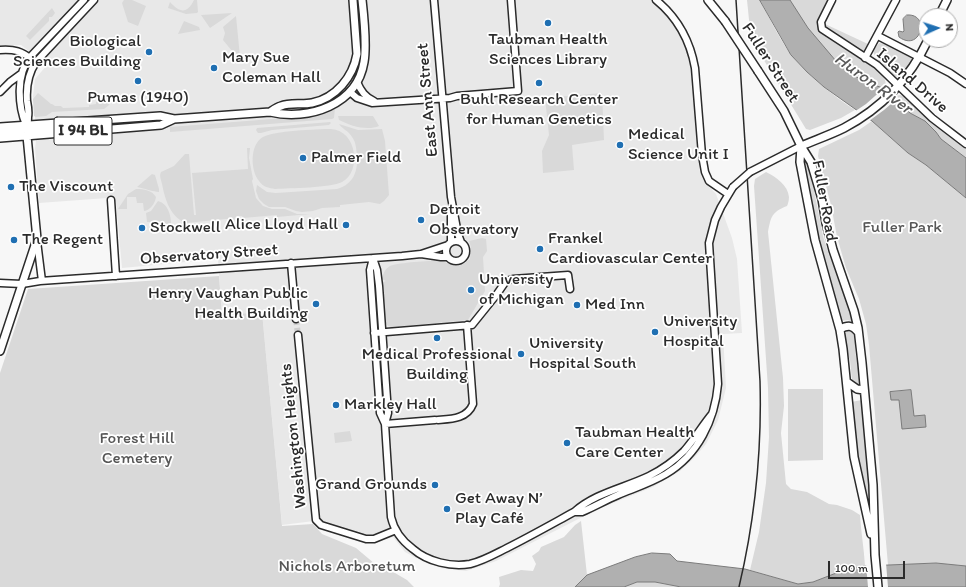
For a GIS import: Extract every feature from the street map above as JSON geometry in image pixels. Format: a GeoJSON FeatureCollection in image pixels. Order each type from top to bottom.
{"type":"FeatureCollection","features":[{"type":"Feature","properties":{"kind":"main road","name":"I 94 BL"},"geometry":{"type":"LineString","coordinates":[[270,112],[281,105],[308,103],[323,99],[334,93],[349,77],[357,54],[353,0]]}},
{"type":"Feature","properties":{"kind":"main road","name":"I 94 BL"},"geometry":{"type":"LineString","coordinates":[[0,138],[161,125],[174,120],[270,112],[282,114],[319,111],[337,103],[350,92],[357,82],[361,72],[364,61],[362,0]]}},
{"type":"Feature","properties":{"kind":"main road","name":"Fuller Street"},"geometry":{"type":"LineString","coordinates":[[708,0],[725,21],[784,111],[801,146]]}},
{"type":"Feature","properties":{"kind":"main road"},"geometry":{"type":"LineString","coordinates":[[801,146],[835,132],[869,113],[899,86],[924,48]]}},
{"type":"Feature","properties":{"kind":"main road"},"geometry":{"type":"LineString","coordinates":[[349,77],[347,88],[350,92]]}},
{"type":"Feature","properties":{"kind":"main road","name":"I 94 BL"},"geometry":{"type":"LineString","coordinates":[[0,127],[82,120],[160,116],[174,120]]}},
{"type":"Feature","properties":{"kind":"main road"},"geometry":{"type":"LineString","coordinates":[[0,350],[2,337],[37,238],[27,136],[34,130],[76,125],[82,120]]}},
{"type":"Feature","properties":{"kind":"main road"},"geometry":{"type":"LineString","coordinates":[[0,133],[22,130],[26,125]]}},
{"type":"Feature","properties":{"kind":"main road","name":"Fuller Road"},"geometry":{"type":"LineString","coordinates":[[801,146],[800,162],[814,240],[840,329],[854,456],[875,555]]}},
{"type":"Feature","properties":{"kind":"main road","name":"Fuller Road"},"geometry":{"type":"LineString","coordinates":[[801,146],[812,162],[833,250],[854,311],[858,332],[873,485],[875,555],[878,587]]}},
{"type":"Feature","properties":{"kind":"main road"},"geometry":{"type":"LineString","coordinates":[[840,329],[846,326],[851,326],[858,332]]}},
{"type":"Feature","properties":{"kind":"main road"},"geometry":{"type":"LineString","coordinates":[[847,382],[857,389],[864,390]]}},
{"type":"Feature","properties":{"kind":"street"},"geometry":{"type":"LineString","coordinates":[[27,136],[20,98],[21,74],[30,57],[84,0]]}},
{"type":"Feature","properties":{"kind":"street"},"geometry":{"type":"LineString","coordinates":[[26,125],[28,117],[28,79],[36,62],[94,0]]}},
{"type":"Feature","properties":{"kind":"street","name":"East Ann Street"},"geometry":{"type":"LineString","coordinates":[[434,0],[451,197],[461,242]]}},
{"type":"Feature","properties":{"kind":"street"},"geometry":{"type":"LineString","coordinates":[[350,92],[357,98],[372,104],[518,90],[511,0]]}},
{"type":"Feature","properties":{"kind":"street"},"geometry":{"type":"LineString","coordinates":[[656,0],[668,10],[687,38],[695,68],[702,155],[705,172],[709,181],[728,194]]}},
{"type":"Feature","properties":{"kind":"street","name":"Island Drive"},"geometry":{"type":"LineString","coordinates":[[832,0],[820,25],[824,31],[877,65],[932,118],[966,144]]}},
{"type":"Feature","properties":{"kind":"street"},"geometry":{"type":"LineString","coordinates":[[865,58],[896,0]]}},
{"type":"Feature","properties":{"kind":"street"},"geometry":{"type":"LineString","coordinates":[[878,36],[950,73],[966,84]]}},
{"type":"Feature","properties":{"kind":"street"},"geometry":{"type":"LineString","coordinates":[[0,50],[18,50],[36,62]]}},
{"type":"Feature","properties":{"kind":"street"},"geometry":{"type":"LineString","coordinates":[[0,92],[21,74]]}},
{"type":"Feature","properties":{"kind":"street"},"geometry":{"type":"LineString","coordinates":[[357,82],[362,93],[366,97],[376,102],[383,103]]}},
{"type":"Feature","properties":{"kind":"street"},"geometry":{"type":"LineString","coordinates":[[373,258],[377,270],[388,413],[385,424],[392,523],[409,547],[423,557],[445,564],[456,565],[472,563],[522,540],[574,512],[597,497],[640,480],[661,469],[684,451],[712,414],[717,396],[718,372],[709,243],[715,220],[733,186],[750,172],[801,146]]}},
{"type":"Feature","properties":{"kind":"street","name":"East Ann Street"},"geometry":{"type":"LineString","coordinates":[[449,244],[451,197]]}},
{"type":"Feature","properties":{"kind":"street"},"geometry":{"type":"LineString","coordinates":[[111,200],[116,276]]}},
{"type":"Feature","properties":{"kind":"street"},"geometry":{"type":"LineString","coordinates":[[37,238],[42,281]]}},
{"type":"Feature","properties":{"kind":"street"},"geometry":{"type":"LineString","coordinates":[[458,241],[461,242],[466,249],[464,258],[456,261],[448,257],[446,251],[449,244],[458,241]]}},
{"type":"Feature","properties":{"kind":"street","name":"Observatory Street"},"geometry":{"type":"LineString","coordinates":[[421,254],[449,244]]}},
{"type":"Feature","properties":{"kind":"street","name":"Observatory Street"},"geometry":{"type":"LineString","coordinates":[[0,283],[22,284],[42,281],[421,254],[448,257]]}},
{"type":"Feature","properties":{"kind":"street"},"geometry":{"type":"LineString","coordinates":[[373,258],[370,270],[374,333],[380,413],[385,424]]}},
{"type":"Feature","properties":{"kind":"street"},"geometry":{"type":"LineString","coordinates":[[291,263],[296,319]]}},
{"type":"Feature","properties":{"kind":"street"},"geometry":{"type":"LineString","coordinates":[[374,333],[472,325],[506,281],[513,278],[568,275],[570,289]]}},
{"type":"Feature","properties":{"kind":"street"},"geometry":{"type":"LineString","coordinates":[[385,424],[460,417],[471,408],[467,325]]}},
{"type":"Feature","properties":{"kind":"street","name":"Washington Heights"},"geometry":{"type":"LineString","coordinates":[[298,335],[316,520],[321,525],[366,539],[374,539],[396,530]]}},
{"type":"Feature","properties":{"kind":"shaded area","name":"University of Michigan"},"geometry":{"type":"Polygon","coordinates":[[[0,0],[652,0],[667,13],[681,32],[688,50],[691,67],[700,173],[704,181],[716,194],[732,238],[737,259],[742,333],[723,334],[726,388],[718,420],[706,444],[680,471],[653,487],[598,509],[496,561],[466,571],[441,568],[416,558],[405,552],[393,537],[375,542],[362,541],[314,521],[282,525],[262,312],[222,315],[218,259],[122,268],[116,202],[107,198],[39,203],[33,96],[35,79],[47,65],[21,45],[0,46],[0,0]]]}},
{"type":"Feature","properties":{"kind":"shaded area","name":"Huron River"},"geometry":{"type":"Polygon","coordinates":[[[760,0],[790,0],[808,28],[836,61],[862,81],[883,88],[910,113],[925,121],[941,139],[966,158],[966,198],[926,165],[908,153],[872,121],[824,87],[807,72],[791,55],[760,0]]]}},
{"type":"Feature","properties":{"kind":"shaded area"},"geometry":{"type":"Polygon","coordinates":[[[907,15],[914,16],[918,19],[918,37],[907,41],[899,37],[898,32],[904,31],[903,19],[907,15]]]}},
{"type":"Feature","properties":{"kind":"shaded area"},"geometry":{"type":"Polygon","coordinates":[[[911,390],[914,416],[925,415],[926,427],[902,429],[899,400],[891,400],[890,392],[911,390]]]}},
{"type":"Feature","properties":{"kind":"shaded area"},"geometry":{"type":"Polygon","coordinates":[[[652,553],[670,554],[677,561],[745,569],[798,584],[813,582],[844,570],[865,566],[936,563],[966,566],[966,587],[681,587],[655,582],[637,582],[624,587],[575,587],[587,575],[635,557],[652,553]]]}},
{"type":"Feature","properties":{"kind":"green space"},"geometry":{"type":"Polygon","coordinates":[[[124,0],[132,0],[146,6],[138,26],[128,22],[122,3],[124,0]]]}},
{"type":"Feature","properties":{"kind":"green space"},"geometry":{"type":"Polygon","coordinates":[[[194,0],[197,0],[197,13],[186,14],[168,8],[170,2],[180,10],[186,10],[194,0]]]}},
{"type":"Feature","properties":{"kind":"green space"},"geometry":{"type":"Polygon","coordinates":[[[747,0],[760,0],[779,36],[792,56],[822,85],[855,110],[841,118],[810,130],[806,129],[751,39],[747,0]]]}},
{"type":"Feature","properties":{"kind":"green space"},"geometry":{"type":"Polygon","coordinates":[[[790,0],[829,0],[817,24],[877,68],[885,80],[886,85],[883,88],[865,82],[841,65],[812,34],[790,0]]]}},
{"type":"Feature","properties":{"kind":"green space"},"geometry":{"type":"Polygon","coordinates":[[[52,8],[55,13],[52,17],[49,17],[49,21],[30,40],[26,36],[52,8]]]}},
{"type":"Feature","properties":{"kind":"green space"},"geometry":{"type":"Polygon","coordinates":[[[232,13],[210,28],[201,15],[232,13]]]}},
{"type":"Feature","properties":{"kind":"green space"},"geometry":{"type":"Polygon","coordinates":[[[236,16],[240,57],[237,57],[223,40],[225,33],[223,27],[236,16]]]}},
{"type":"Feature","properties":{"kind":"green space"},"geometry":{"type":"Polygon","coordinates":[[[184,21],[199,27],[200,30],[178,34],[184,21]]]}},
{"type":"Feature","properties":{"kind":"green space"},"geometry":{"type":"Polygon","coordinates":[[[825,24],[868,44],[865,51],[862,52],[841,39],[831,32],[825,24]]]}},
{"type":"Feature","properties":{"kind":"green space"},"geometry":{"type":"Polygon","coordinates":[[[879,43],[886,44],[910,56],[911,62],[907,70],[900,77],[889,71],[880,63],[874,54],[873,51],[879,43]]]}},
{"type":"Feature","properties":{"kind":"green space"},"geometry":{"type":"Polygon","coordinates":[[[38,93],[51,104],[61,106],[63,108],[89,107],[89,105],[96,104],[96,102],[111,99],[109,105],[104,109],[52,112],[46,116],[36,117],[34,116],[33,99],[38,93]]]}},
{"type":"Feature","properties":{"kind":"green space"},"geometry":{"type":"Polygon","coordinates":[[[602,93],[604,140],[572,145],[574,170],[543,173],[542,151],[549,135],[545,98],[602,93]]]}},
{"type":"Feature","properties":{"kind":"green space"},"geometry":{"type":"Polygon","coordinates":[[[900,95],[906,97],[966,147],[966,158],[941,139],[925,121],[910,113],[897,99],[898,98],[896,96],[900,95]]]}},
{"type":"Feature","properties":{"kind":"green space"},"geometry":{"type":"Polygon","coordinates":[[[335,108],[334,118],[332,119],[170,132],[170,127],[310,116],[335,108]]]}},
{"type":"Feature","properties":{"kind":"green space"},"geometry":{"type":"Polygon","coordinates":[[[338,116],[373,116],[379,126],[364,128],[354,126],[339,120],[338,116]]]}},
{"type":"Feature","properties":{"kind":"green space"},"geometry":{"type":"Polygon","coordinates":[[[160,119],[160,121],[155,122],[37,131],[113,122],[160,119]]]}},
{"type":"Feature","properties":{"kind":"green space","name":"Fuller Park"},"geometry":{"type":"Polygon","coordinates":[[[872,121],[908,153],[926,165],[966,198],[966,566],[936,563],[888,565],[866,324],[859,299],[846,268],[837,237],[831,205],[818,156],[819,149],[859,130],[872,121]]]}},
{"type":"Feature","properties":{"kind":"green space"},"geometry":{"type":"Polygon","coordinates":[[[331,123],[329,125],[272,130],[261,133],[258,133],[256,130],[257,128],[331,123]]]}},
{"type":"Feature","properties":{"kind":"green space"},"geometry":{"type":"Polygon","coordinates":[[[339,124],[358,130],[382,129],[385,141],[389,195],[384,201],[380,204],[369,202],[340,205],[340,207],[322,208],[302,212],[285,207],[269,207],[259,199],[256,191],[257,185],[267,192],[276,193],[337,189],[347,184],[354,176],[356,171],[357,155],[351,135],[339,124]]]}},
{"type":"Feature","properties":{"kind":"green space","name":"Palmer Field"},"geometry":{"type":"Polygon","coordinates":[[[331,129],[340,131],[346,136],[354,152],[352,170],[348,177],[342,182],[320,187],[275,189],[264,186],[259,181],[254,170],[253,158],[256,145],[263,137],[276,133],[331,129]]]}},
{"type":"Feature","properties":{"kind":"green space"},"geometry":{"type":"Polygon","coordinates":[[[247,148],[250,148],[249,158],[256,198],[263,206],[272,209],[285,209],[297,214],[310,214],[243,218],[242,216],[237,216],[235,220],[226,219],[186,223],[180,220],[172,212],[165,196],[160,178],[161,172],[174,166],[185,154],[189,154],[194,215],[196,215],[192,173],[248,169],[247,148]]]}},
{"type":"Feature","properties":{"kind":"green space"},"geometry":{"type":"Polygon","coordinates":[[[804,163],[806,163],[814,190],[823,236],[829,255],[841,282],[854,321],[853,322],[848,320],[841,321],[828,279],[815,230],[804,163]]]}},
{"type":"Feature","properties":{"kind":"green space"},"geometry":{"type":"Polygon","coordinates":[[[766,172],[784,185],[789,197],[787,206],[778,210],[773,215],[768,232],[783,378],[784,406],[781,433],[786,484],[791,489],[807,492],[829,504],[852,510],[860,515],[865,560],[865,566],[844,570],[813,582],[798,584],[750,570],[759,532],[766,483],[769,437],[768,388],[754,186],[755,179],[766,172]]]}},
{"type":"Feature","properties":{"kind":"green space"},"geometry":{"type":"Polygon","coordinates":[[[152,174],[155,175],[159,192],[137,187],[152,174]]]}},
{"type":"Feature","properties":{"kind":"green space"},"geometry":{"type":"Polygon","coordinates":[[[136,189],[148,190],[156,197],[152,206],[144,211],[143,203],[137,203],[136,197],[127,197],[127,209],[118,209],[128,194],[136,189]]]}},
{"type":"Feature","properties":{"kind":"green space"},"geometry":{"type":"Polygon","coordinates":[[[158,201],[165,205],[169,212],[171,229],[160,229],[151,222],[147,222],[146,213],[151,211],[158,201]]]}},
{"type":"Feature","properties":{"kind":"green space"},"geometry":{"type":"Polygon","coordinates":[[[482,238],[486,239],[487,251],[483,257],[485,291],[468,320],[392,327],[388,326],[385,322],[383,282],[386,281],[382,279],[384,273],[390,266],[431,261],[442,261],[455,266],[461,265],[470,259],[471,247],[469,241],[482,238]]]}},
{"type":"Feature","properties":{"kind":"green space","name":"Forest Hill Cemetery"},"geometry":{"type":"Polygon","coordinates":[[[219,276],[222,315],[262,312],[282,526],[313,524],[322,534],[356,548],[381,569],[395,573],[407,580],[414,587],[0,587],[0,373],[28,289],[219,276]]]}},
{"type":"Feature","properties":{"kind":"green space"},"geometry":{"type":"Polygon","coordinates":[[[847,331],[852,331],[854,337],[860,375],[860,386],[852,380],[850,360],[847,353],[844,335],[847,331]]]}},
{"type":"Feature","properties":{"kind":"green space"},"geometry":{"type":"Polygon","coordinates":[[[788,389],[823,389],[823,460],[788,461],[788,389]]]}},
{"type":"Feature","properties":{"kind":"green space"},"geometry":{"type":"Polygon","coordinates":[[[862,400],[874,535],[857,455],[851,402],[862,400]]]}},
{"type":"Feature","properties":{"kind":"green space"},"geometry":{"type":"Polygon","coordinates":[[[350,431],[352,441],[335,443],[334,433],[350,431]]]}},
{"type":"Feature","properties":{"kind":"green space"},"geometry":{"type":"Polygon","coordinates":[[[581,521],[587,575],[575,587],[499,587],[499,577],[521,570],[533,571],[536,564],[532,556],[539,551],[541,547],[564,537],[581,521]]]}},
{"type":"Feature","properties":{"kind":"green space"},"geometry":{"type":"Polygon","coordinates":[[[637,582],[655,582],[681,587],[624,587],[637,582]]]}},
{"type":"Feature","properties":{"kind":"pier"},"geometry":{"type":"Polygon","coordinates":[[[884,88],[898,98],[869,121],[854,112],[866,104],[884,88]]]}},
{"type":"Feature","properties":{"kind":"pier"},"geometry":{"type":"Polygon","coordinates":[[[886,563],[888,587],[868,587],[866,564],[886,563]]]}},
{"type":"Feature","properties":{"kind":"tunnel"},"geometry":{"type":"LineString","coordinates":[[296,319],[298,335]]}},
{"type":"Feature","properties":{"kind":"railway"},"geometry":{"type":"LineString","coordinates":[[736,0],[760,381],[760,433],[756,485],[745,561],[739,587]]}},
{"type":"Feature","properties":{"kind":"place","name":"Taubman Health Sciences Library"},"geometry":{"type":"Point","coordinates":[548,23]}},
{"type":"Feature","properties":{"kind":"place","name":"Biological Sciences Building"},"geometry":{"type":"Point","coordinates":[149,52]}},
{"type":"Feature","properties":{"kind":"place","name":"Mary Sue Coleman Hall"},"geometry":{"type":"Point","coordinates":[214,68]}},
{"type":"Feature","properties":{"kind":"place","name":"Pumas (1940)"},"geometry":{"type":"Point","coordinates":[138,81]}},
{"type":"Feature","properties":{"kind":"place","name":"Buhl Research Center for Human Genetics"},"geometry":{"type":"Point","coordinates":[539,83]}},
{"type":"Feature","properties":{"kind":"place","name":"Medical Science Unit I"},"geometry":{"type":"Point","coordinates":[620,145]}},
{"type":"Feature","properties":{"kind":"place","name":"Palmer Field"},"geometry":{"type":"Point","coordinates":[303,158]}},
{"type":"Feature","properties":{"kind":"place","name":"The Viscount"},"geometry":{"type":"Point","coordinates":[11,187]}},
{"type":"Feature","properties":{"kind":"place","name":"Detroit Observatory"},"geometry":{"type":"Point","coordinates":[421,220]}},
{"type":"Feature","properties":{"kind":"place","name":"Alice Lloyd Hall"},"geometry":{"type":"Point","coordinates":[346,225]}},
{"type":"Feature","properties":{"kind":"place","name":"Stockwell"},"geometry":{"type":"Point","coordinates":[142,228]}},
{"type":"Feature","properties":{"kind":"place","name":"The Regent"},"geometry":{"type":"Point","coordinates":[14,240]}},
{"type":"Feature","properties":{"kind":"place","name":"Frankel Cardiovascular Center"},"geometry":{"type":"Point","coordinates":[540,249]}},
{"type":"Feature","properties":{"kind":"place","name":"University of Michigan"},"geometry":{"type":"Point","coordinates":[471,290]}},
{"type":"Feature","properties":{"kind":"place","name":"Henry Vaughan Public Health Building"},"geometry":{"type":"Point","coordinates":[316,304]}},
{"type":"Feature","properties":{"kind":"place","name":"Med Inn"},"geometry":{"type":"Point","coordinates":[577,305]}},
{"type":"Feature","properties":{"kind":"place","name":"University Hospital"},"geometry":{"type":"Point","coordinates":[655,332]}},
{"type":"Feature","properties":{"kind":"place","name":"Medical Professional Building"},"geometry":{"type":"Point","coordinates":[437,338]}},
{"type":"Feature","properties":{"kind":"place","name":"University Hospital South"},"geometry":{"type":"Point","coordinates":[521,354]}},
{"type":"Feature","properties":{"kind":"place","name":"Markley Hall"},"geometry":{"type":"Point","coordinates":[336,405]}},
{"type":"Feature","properties":{"kind":"place","name":"Taubman Health Care Center"},"geometry":{"type":"Point","coordinates":[567,443]}},
{"type":"Feature","properties":{"kind":"place","name":"Grand Grounds"},"geometry":{"type":"Point","coordinates":[435,485]}},
{"type":"Feature","properties":{"kind":"place","name":"Get Away N’ Play Café"},"geometry":{"type":"Point","coordinates":[447,509]}},
{"type":"Feature","properties":{"kind":"park label","name":"Nichols Arboretum"},"geometry":{"type":"Point","coordinates":[347,567]}}]}
